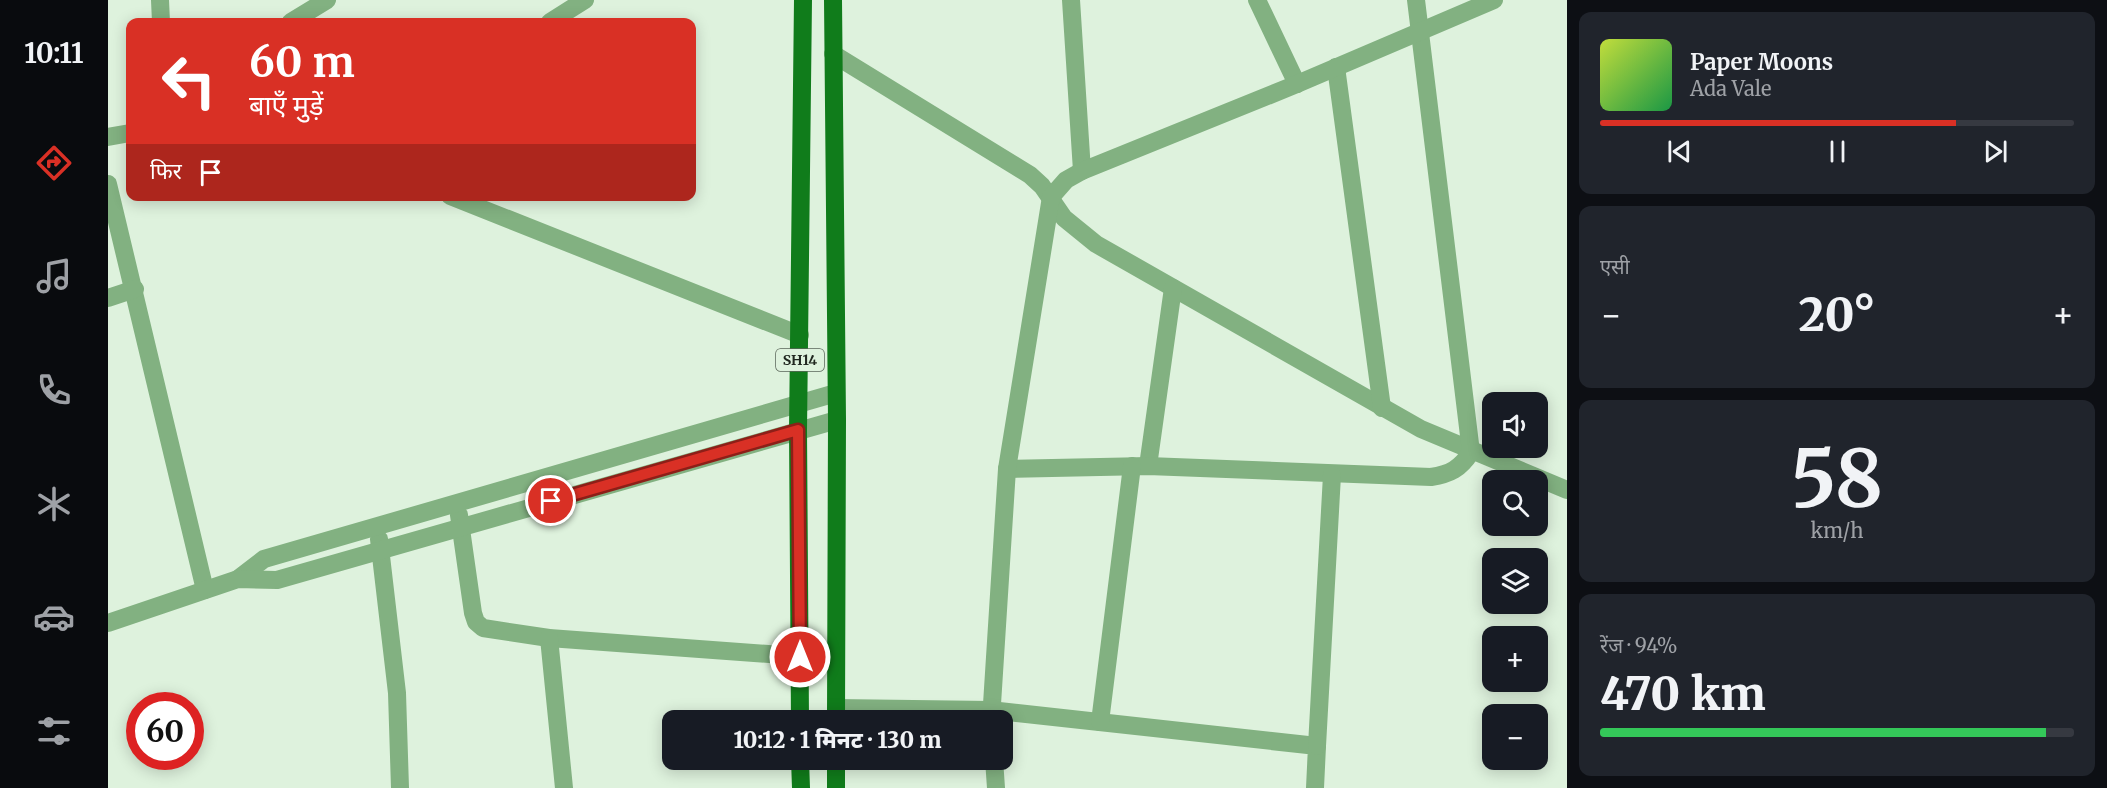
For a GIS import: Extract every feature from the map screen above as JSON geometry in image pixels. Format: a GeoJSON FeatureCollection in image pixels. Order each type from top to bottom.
{"type":"FeatureCollection","features":[{"type":"Feature","properties":{"kind":"main road","name":"SH14"},"geometry":{"type":"LineString","coordinates":[[800,710],[798,430],[803,0]]}},
{"type":"Feature","properties":{"kind":"main road","name":"SH14"},"geometry":{"type":"LineString","coordinates":[[833,0],[837,420],[836,710]]}},
{"type":"Feature","properties":{"kind":"main road"},"geometry":{"type":"LineString","coordinates":[[800,770],[801,788]]}},
{"type":"Feature","properties":{"kind":"main road"},"geometry":{"type":"LineString","coordinates":[[836,770],[836,788]]}},
{"type":"Feature","properties":{"kind":"street"},"geometry":{"type":"LineString","coordinates":[[160,0],[161,18]]}},
{"type":"Feature","properties":{"kind":"street"},"geometry":{"type":"LineString","coordinates":[[298,18],[327,0]]}},
{"type":"Feature","properties":{"kind":"street"},"geometry":{"type":"LineString","coordinates":[[556,18],[585,0]]}},
{"type":"Feature","properties":{"kind":"street"},"geometry":{"type":"LineString","coordinates":[[1071,0],[1082,171]]}},
{"type":"Feature","properties":{"kind":"street"},"geometry":{"type":"LineString","coordinates":[[1257,0],[1297,84]]}},
{"type":"Feature","properties":{"kind":"street"},"geometry":{"type":"LineString","coordinates":[[1007,469],[1140,466],[1332,475],[1447,475],[1458,469],[1471,452],[1416,0]]}},
{"type":"Feature","properties":{"kind":"street"},"geometry":{"type":"LineString","coordinates":[[991,710],[1007,469],[1051,197],[1066,180],[1082,171],[1297,84],[1494,0]]}},
{"type":"Feature","properties":{"kind":"street"},"geometry":{"type":"LineString","coordinates":[[833,54],[1030,175],[1051,197],[1064,218],[1096,244],[1382,408],[1471,452],[1567,490]]}},
{"type":"Feature","properties":{"kind":"street"},"geometry":{"type":"LineString","coordinates":[[1336,67],[1382,408]]}},
{"type":"Feature","properties":{"kind":"street"},"geometry":{"type":"LineString","coordinates":[[108,137],[126,134]]}},
{"type":"Feature","properties":{"kind":"street"},"geometry":{"type":"LineString","coordinates":[[108,184],[135,289],[205,590]]}},
{"type":"Feature","properties":{"kind":"street"},"geometry":{"type":"LineString","coordinates":[[463,201],[800,335]]}},
{"type":"Feature","properties":{"kind":"street"},"geometry":{"type":"LineString","coordinates":[[1100,722],[1140,466],[1173,288]]}},
{"type":"Feature","properties":{"kind":"street"},"geometry":{"type":"LineString","coordinates":[[108,298],[135,289]]}},
{"type":"Feature","properties":{"kind":"street"},"geometry":{"type":"LineString","coordinates":[[108,623],[238,579],[264,559],[836,393]]}},
{"type":"Feature","properties":{"kind":"street"},"geometry":{"type":"LineString","coordinates":[[238,579],[277,580],[837,420]]}},
{"type":"Feature","properties":{"kind":"street"},"geometry":{"type":"LineString","coordinates":[[1315,788],[1332,475]]}},
{"type":"Feature","properties":{"kind":"street"},"geometry":{"type":"LineString","coordinates":[[457,502],[476,622],[491,631],[549,638],[836,659]]}},
{"type":"Feature","properties":{"kind":"street"},"geometry":{"type":"LineString","coordinates":[[378,525],[397,693],[400,788]]}},
{"type":"Feature","properties":{"kind":"street"},"geometry":{"type":"LineString","coordinates":[[549,638],[564,788]]}},
{"type":"Feature","properties":{"kind":"street"},"geometry":{"type":"LineString","coordinates":[[1013,716],[1100,722],[1317,746]]}},
{"type":"Feature","properties":{"kind":"street"},"geometry":{"type":"LineString","coordinates":[[995,770],[996,788]]}},
{"type":"Feature","properties":{"kind":"route"},"geometry":{"type":"LineString","coordinates":[[551,501],[798,430],[800,657]]}}]}
